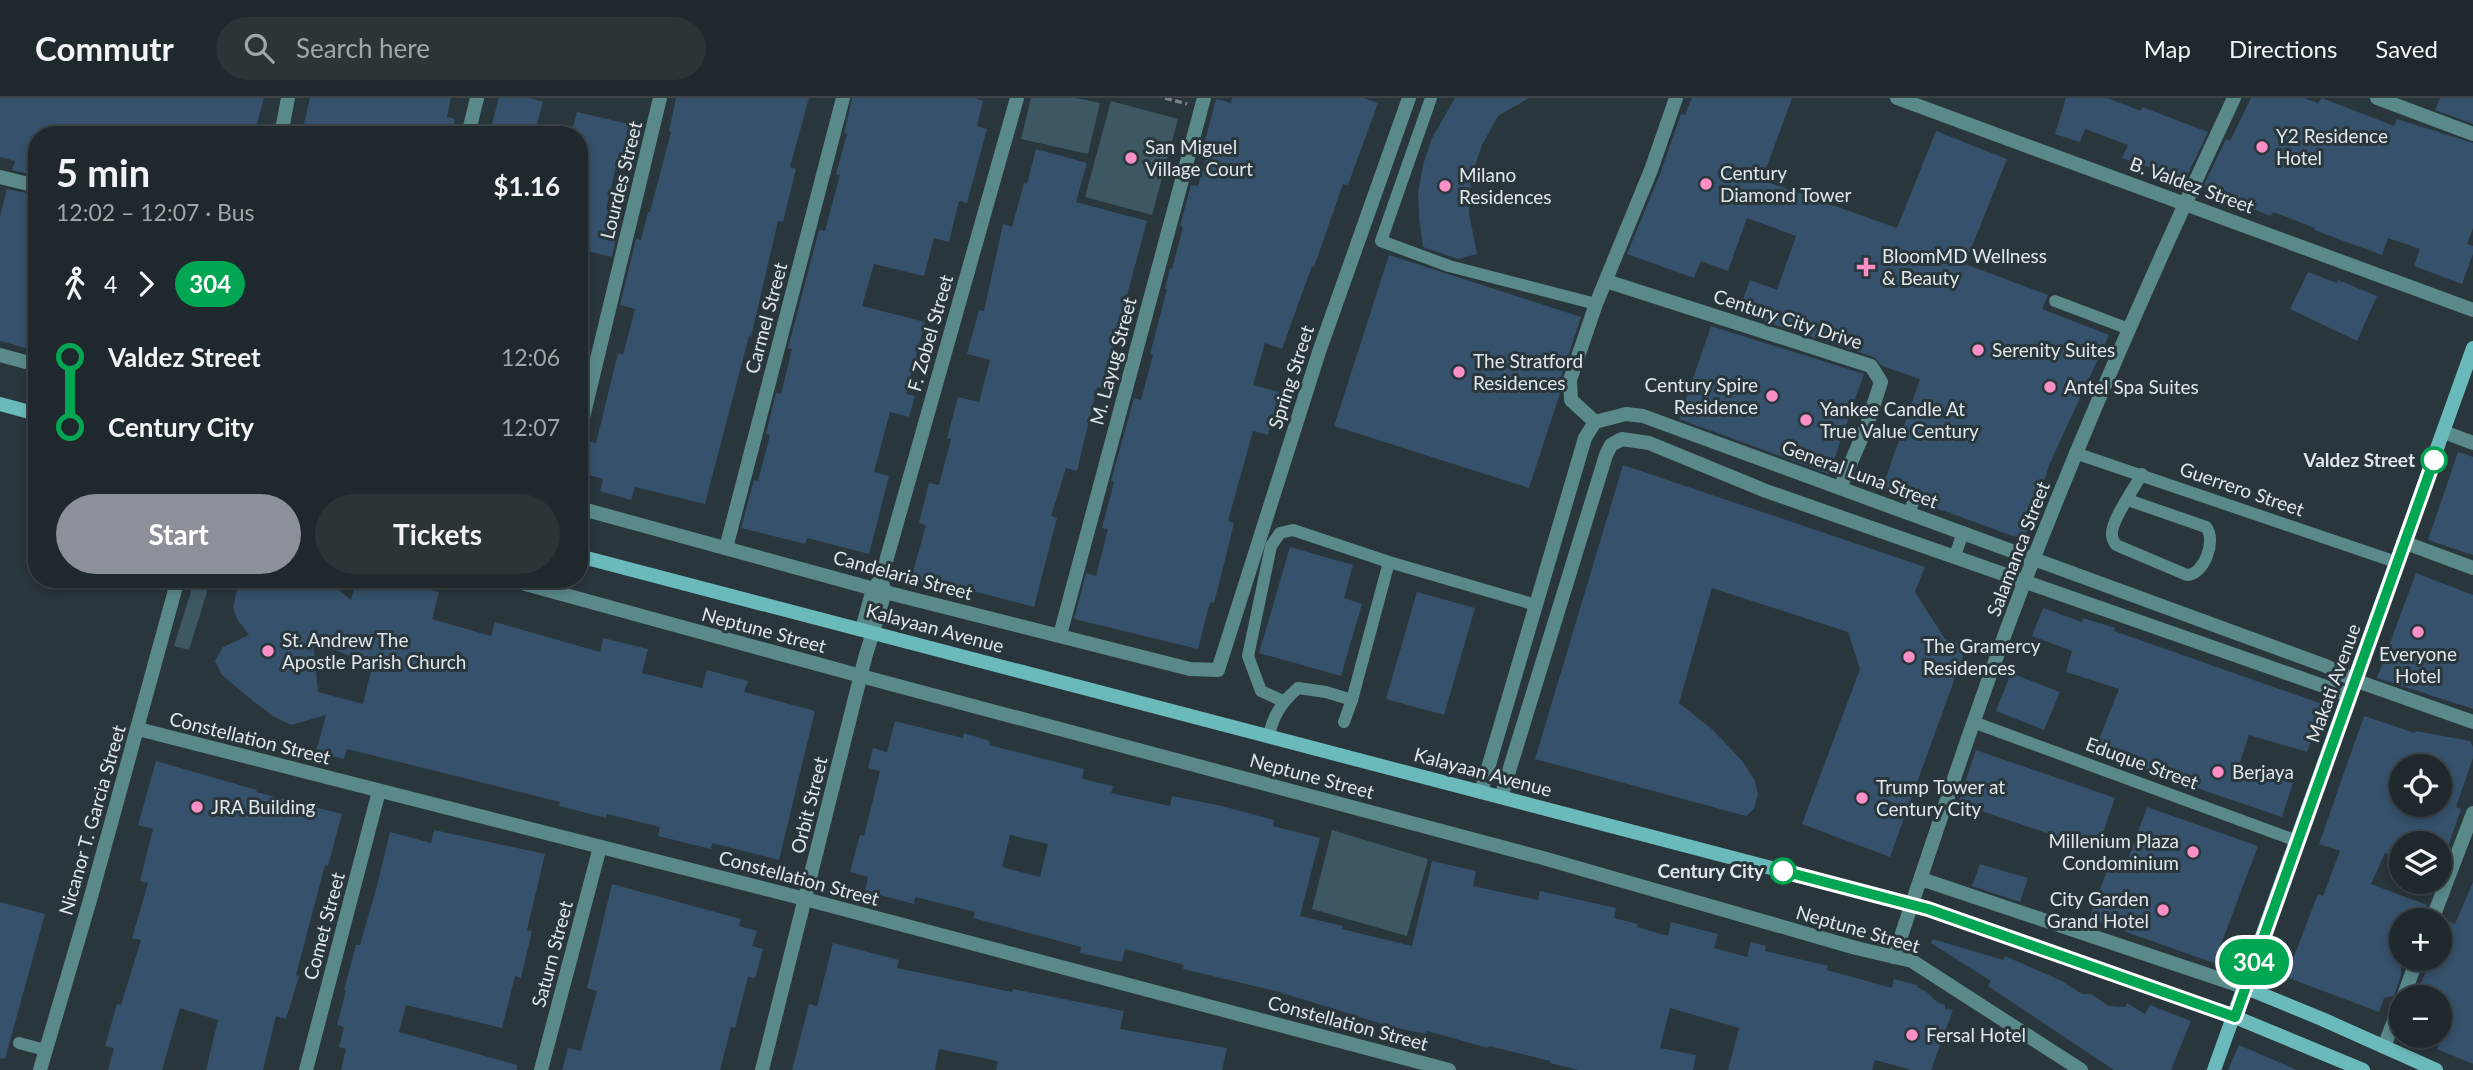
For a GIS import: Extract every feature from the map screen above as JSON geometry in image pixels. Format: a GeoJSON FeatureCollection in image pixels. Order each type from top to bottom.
{"type":"FeatureCollection","features":[{"type":"Feature","properties":{"kind":"main road","name":"Makati Avenue"},"geometry":{"type":"LineString","coordinates":[[2214,1070],[2473,348]]}},
{"type":"Feature","properties":{"kind":"main road"},"geometry":{"type":"LineString","coordinates":[[0,404],[28,412]]}},
{"type":"Feature","properties":{"kind":"main road","name":"Kalayaan Avenue"},"geometry":{"type":"LineString","coordinates":[[588,558],[1912,905],[2235,1017],[2363,1070]]}},
{"type":"Feature","properties":{"kind":"main road"},"geometry":{"type":"LineString","coordinates":[[2244,987],[2436,1070]]}},
{"type":"Feature","properties":{"kind":"street"},"geometry":{"type":"LineString","coordinates":[[283,126],[288,98]]}},
{"type":"Feature","properties":{"kind":"street"},"geometry":{"type":"LineString","coordinates":[[470,126],[477,98]]}},
{"type":"Feature","properties":{"kind":"street","name":"Lourdes Street"},"geometry":{"type":"LineString","coordinates":[[588,398],[660,98]]}},
{"type":"Feature","properties":{"kind":"street","name":"Carmel Street"},"geometry":{"type":"LineString","coordinates":[[726,548],[843,98]]}},
{"type":"Feature","properties":{"kind":"street","name":"F. Zobel Street"},"geometry":{"type":"LineString","coordinates":[[868,630],[1017,98]]}},
{"type":"Feature","properties":{"kind":"street","name":"M. Layug Street"},"geometry":{"type":"LineString","coordinates":[[1060,635],[1204,98]]}},
{"type":"Feature","properties":{"kind":"street","name":"Spring Street"},"geometry":{"type":"LineString","coordinates":[[1218,670],[1319,352],[1409,98]]}},
{"type":"Feature","properties":{"kind":"street"},"geometry":{"type":"LineString","coordinates":[[1481,792],[1586,438],[1595,422],[1571,400],[1570,380],[1596,304],[1651,170],[1676,98]]}},
{"type":"Feature","properties":{"kind":"street","name":"B. Valdez Street"},"geometry":{"type":"LineString","coordinates":[[1897,98],[1925,103],[2473,310]]}},
{"type":"Feature","properties":{"kind":"street","name":"Salamanca Street"},"geometry":{"type":"LineString","coordinates":[[1894,957],[1973,722],[2075,453],[2185,202],[2234,98]]}},
{"type":"Feature","properties":{"kind":"street"},"geometry":{"type":"LineString","coordinates":[[2377,98],[2412,104],[2473,134]]}},
{"type":"Feature","properties":{"kind":"street"},"geometry":{"type":"LineString","coordinates":[[0,177],[28,184]]}},
{"type":"Feature","properties":{"kind":"street","name":"Century City Drive"},"geometry":{"type":"LineString","coordinates":[[1606,281],[1871,366],[1881,382],[1867,425],[1840,488]]}},
{"type":"Feature","properties":{"kind":"street"},"geometry":{"type":"LineString","coordinates":[[0,355],[28,363]]}},
{"type":"Feature","properties":{"kind":"street","name":"General Luna Street"},"geometry":{"type":"LineString","coordinates":[[1595,422],[1626,414],[1643,416],[1884,504],[1911,507],[1963,532],[2326,666],[2352,688]]}},
{"type":"Feature","properties":{"kind":"street"},"geometry":{"type":"LineString","coordinates":[[2444,432],[2473,443]]}},
{"type":"Feature","properties":{"kind":"street","name":"General Luna Street"},"geometry":{"type":"LineString","coordinates":[[1501,797],[1606,455],[1611,445],[1622,439],[1649,443],[1766,491],[2025,580],[2352,688],[2473,722]]}},
{"type":"Feature","properties":{"kind":"street"},"geometry":{"type":"LineString","coordinates":[[1875,528],[1884,504]]}},
{"type":"Feature","properties":{"kind":"street","name":"Candelaria Street"},"geometry":{"type":"LineString","coordinates":[[588,510],[1191,669],[1218,670]]}},
{"type":"Feature","properties":{"kind":"street"},"geometry":{"type":"LineString","coordinates":[[2403,542],[2473,568]]}},
{"type":"Feature","properties":{"kind":"street","name":"Nicanor T. Garcia Street"},"geometry":{"type":"LineString","coordinates":[[40,1070],[176,588]]}},
{"type":"Feature","properties":{"kind":"street","name":"Neptune Street"},"geometry":{"type":"LineString","coordinates":[[540,588],[1543,858],[1912,961],[2081,1070]]}},
{"type":"Feature","properties":{"kind":"street"},"geometry":{"type":"LineString","coordinates":[[1536,605],[1558,611]]}},
{"type":"Feature","properties":{"kind":"street","name":"Orbit Street"},"geometry":{"type":"LineString","coordinates":[[762,1070],[860,676],[868,630]]}},
{"type":"Feature","properties":{"kind":"street","name":"Constellation Street"},"geometry":{"type":"LineString","coordinates":[[138,729],[805,899],[1449,1070]]}},
{"type":"Feature","properties":{"kind":"street","name":"Comet Street"},"geometry":{"type":"LineString","coordinates":[[306,1070],[379,791]]}},
{"type":"Feature","properties":{"kind":"street"},"geometry":{"type":"LineString","coordinates":[[2437,908],[2473,813]]}},
{"type":"Feature","properties":{"kind":"street","name":"Saturn Street"},"geometry":{"type":"LineString","coordinates":[[541,1070],[600,847]]}},
{"type":"Feature","properties":{"kind":"street"},"geometry":{"type":"LineString","coordinates":[[1921,879],[2244,987]]}},
{"type":"Feature","properties":{"kind":"street"},"geometry":{"type":"LineString","coordinates":[[2384,1047],[2389,1034]]}},
{"type":"Feature","properties":{"kind":"lane"},"geometry":{"type":"LineString","coordinates":[[1431,98],[1381,241],[1449,266],[1596,304]]}},
{"type":"Feature","properties":{"kind":"lane"},"geometry":{"type":"LineString","coordinates":[[2055,301],[2129,329]]}},
{"type":"Feature","properties":{"kind":"lane","name":"Guerrero Street"},"geometry":{"type":"LineString","coordinates":[[2075,453],[2396,562]]}},
{"type":"Feature","properties":{"kind":"lane"},"geometry":{"type":"LineString","coordinates":[[2127,500],[2206,527],[2212,539],[2200,570],[2194,575],[2187,575],[2116,545],[2112,530],[2127,500],[2142,474]]}},
{"type":"Feature","properties":{"kind":"lane"},"geometry":{"type":"LineString","coordinates":[[1283,701],[1261,691],[1248,656],[1271,546],[1280,533],[1293,530],[1389,562],[1536,605]]}},
{"type":"Feature","properties":{"kind":"lane"},"geometry":{"type":"LineString","coordinates":[[1955,556],[1963,532]]}},
{"type":"Feature","properties":{"kind":"lane"},"geometry":{"type":"LineString","coordinates":[[1344,722],[1389,562]]}},
{"type":"Feature","properties":{"kind":"lane"},"geometry":{"type":"LineString","coordinates":[[1269,735],[1272,720],[1283,701],[1298,688],[1326,692],[1352,700]]}},
{"type":"Feature","properties":{"kind":"lane","name":"Eduque Street"},"geometry":{"type":"LineString","coordinates":[[1973,722],[2297,841]]}},
{"type":"Feature","properties":{"kind":"lane"},"geometry":{"type":"LineString","coordinates":[[19,1043],[45,1050]]}},
{"type":"Feature","properties":{"kind":"shaded area"},"geometry":{"type":"Polygon","coordinates":[[[1031,98],[1076,98],[1100,103],[1088,154],[1021,139],[1031,98]]]}},
{"type":"Feature","properties":{"kind":"shaded area","name":"San Miguel Village Court"},"geometry":{"type":"Polygon","coordinates":[[[1111,101],[1178,119],[1152,215],[1085,197],[1111,101]]]}},
{"type":"Feature","properties":{"kind":"shaded area"},"geometry":{"type":"Polygon","coordinates":[[[192,588],[208,588],[189,650],[174,646],[192,588]]]}},
{"type":"Feature","properties":{"kind":"shaded area"},"geometry":{"type":"Polygon","coordinates":[[[1332,830],[1428,859],[1407,936],[1312,909],[1332,830]]]}},
{"type":"Feature","properties":{"kind":"building"},"geometry":{"type":"Polygon","coordinates":[[[0,98],[264,98],[256,126],[28,126],[28,174],[12,170],[15,161],[0,157],[0,98]]]}},
{"type":"Feature","properties":{"kind":"building"},"geometry":{"type":"Polygon","coordinates":[[[310,98],[451,98],[447,117],[455,119],[453,126],[303,126],[310,98]]]}},
{"type":"Feature","properties":{"kind":"building"},"geometry":{"type":"Polygon","coordinates":[[[499,98],[530,98],[543,102],[536,126],[491,126],[499,98]]]}},
{"type":"Feature","properties":{"kind":"building"},"geometry":{"type":"Polygon","coordinates":[[[676,98],[809,98],[790,167],[796,169],[783,222],[778,221],[751,337],[749,336],[705,504],[635,487],[631,500],[600,491],[603,479],[588,475],[588,442],[596,443],[618,353],[623,355],[635,309],[620,305],[636,239],[641,240],[650,212],[671,132],[669,131],[676,98]]]}},
{"type":"Feature","properties":{"kind":"building"},"geometry":{"type":"Polygon","coordinates":[[[852,98],[974,98],[983,101],[977,126],[987,129],[967,203],[959,201],[949,242],[934,238],[924,276],[874,264],[862,306],[925,322],[906,394],[915,396],[909,417],[890,412],[874,472],[889,476],[869,554],[807,538],[805,544],[741,528],[754,480],[758,481],[770,435],[766,434],[776,393],[781,394],[792,349],[788,348],[819,230],[825,231],[840,175],[836,174],[847,134],[844,133],[852,98]]]}},
{"type":"Feature","properties":{"kind":"building"},"geometry":{"type":"Polygon","coordinates":[[[1232,98],[1364,98],[1378,103],[1348,185],[1343,184],[1282,349],[1265,343],[1253,385],[1279,392],[1268,435],[1253,431],[1228,521],[1234,523],[1224,564],[1214,603],[1210,602],[1198,649],[1074,619],[1086,573],[1096,576],[1108,529],[1102,528],[1114,482],[1111,481],[1134,398],[1141,400],[1170,268],[1172,269],[1183,227],[1180,226],[1191,185],[1198,186],[1210,142],[1205,141],[1216,99],[1231,103],[1232,98]]]}},
{"type":"Feature","properties":{"kind":"building","name":"Milano Residences"},"geometry":{"type":"Polygon","coordinates":[[[1455,98],[1529,98],[1498,116],[1482,145],[1471,178],[1469,213],[1477,254],[1458,259],[1423,247],[1418,193],[1432,138],[1455,98]]]}},
{"type":"Feature","properties":{"kind":"building"},"geometry":{"type":"Polygon","coordinates":[[[1692,98],[1792,98],[1762,180],[1897,228],[1936,131],[2007,159],[1965,264],[2048,295],[2042,309],[2109,335],[2050,463],[2024,540],[1922,503],[1921,495],[1916,492],[1909,493],[1906,497],[1882,489],[1920,379],[1882,366],[1874,357],[1738,313],[1750,280],[1777,290],[1796,236],[1747,218],[1728,271],[1701,261],[1694,278],[1627,254],[1681,114],[1685,115],[1692,98]]]}},
{"type":"Feature","properties":{"kind":"building"},"geometry":{"type":"Polygon","coordinates":[[[2066,98],[2107,98],[2141,111],[2142,107],[2208,132],[2185,180],[2122,158],[2128,145],[2085,129],[2080,142],[2055,134],[2066,98]]]}},
{"type":"Feature","properties":{"kind":"building"},"geometry":{"type":"Polygon","coordinates":[[[2251,98],[2304,98],[2318,103],[2322,98],[2394,126],[2397,119],[2473,143],[2473,228],[2467,244],[2473,246],[2473,254],[2462,284],[2414,266],[2420,249],[2388,238],[2382,255],[2273,212],[2271,216],[2206,191],[2207,188],[2203,187],[2226,139],[2230,141],[2251,98]]]}},
{"type":"Feature","properties":{"kind":"building"},"geometry":{"type":"Polygon","coordinates":[[[2440,98],[2473,98],[2473,124],[2435,110],[2440,98]]]}},
{"type":"Feature","properties":{"kind":"building"},"geometry":{"type":"Polygon","coordinates":[[[577,112],[629,124],[621,163],[617,162],[606,209],[612,210],[606,231],[617,234],[612,257],[588,251],[588,126],[573,126],[577,112]]]}},
{"type":"Feature","properties":{"kind":"building"},"geometry":{"type":"Polygon","coordinates":[[[1036,149],[1087,163],[1076,202],[1147,221],[1102,388],[1097,387],[1077,471],[1066,468],[1051,516],[1057,518],[1034,607],[911,579],[926,525],[919,523],[929,483],[939,485],[958,397],[979,402],[990,360],[967,354],[979,310],[984,311],[1003,224],[1012,227],[1036,149]]]}},
{"type":"Feature","properties":{"kind":"building"},"geometry":{"type":"Polygon","coordinates":[[[7,189],[28,193],[28,349],[0,341],[0,216],[7,189]]]}},
{"type":"Feature","properties":{"kind":"building","name":"The Stratford Residences"},"geometry":{"type":"Polygon","coordinates":[[[1389,255],[1581,317],[1561,377],[1561,390],[1529,488],[1334,426],[1389,255]]]}},
{"type":"Feature","properties":{"kind":"building"},"geometry":{"type":"Polygon","coordinates":[[[2308,272],[2337,283],[2338,280],[2377,296],[2357,341],[2290,309],[2308,272]]]}},
{"type":"Feature","properties":{"kind":"building","name":"Century Spire Residence"},"geometry":{"type":"Polygon","coordinates":[[[1711,326],[1864,374],[1829,474],[1679,419],[1711,326]]]}},
{"type":"Feature","properties":{"kind":"building"},"geometry":{"type":"Polygon","coordinates":[[[2458,452],[2473,457],[2473,555],[2428,540],[2458,452]]]}},
{"type":"Feature","properties":{"kind":"building"},"geometry":{"type":"Polygon","coordinates":[[[1623,465],[1925,567],[1915,592],[1945,639],[1967,645],[1890,857],[1802,824],[1860,669],[1848,632],[1712,588],[1679,703],[1713,730],[1743,762],[1755,781],[1758,795],[1754,809],[1746,816],[1535,759],[1623,465]]]}},
{"type":"Feature","properties":{"kind":"building"},"geometry":{"type":"Polygon","coordinates":[[[1290,547],[1353,565],[1344,598],[1362,604],[1341,676],[1259,653],[1290,547]]]}},
{"type":"Feature","properties":{"kind":"building"},"geometry":{"type":"Polygon","coordinates":[[[2416,573],[2473,595],[2473,709],[2377,678],[2416,573]]]}},
{"type":"Feature","properties":{"kind":"building"},"geometry":{"type":"Polygon","coordinates":[[[336,588],[351,600],[354,588],[423,588],[439,592],[432,619],[491,636],[495,622],[600,652],[603,638],[648,649],[642,673],[702,688],[707,670],[748,681],[744,692],[815,711],[779,860],[712,843],[711,849],[658,836],[660,827],[607,814],[606,818],[559,806],[560,802],[347,749],[344,759],[316,752],[326,715],[291,725],[273,716],[222,675],[215,661],[223,647],[249,635],[237,619],[233,607],[237,590],[336,588]],[[313,640],[318,692],[363,704],[372,666],[313,640]]]}},
{"type":"Feature","properties":{"kind":"building"},"geometry":{"type":"Polygon","coordinates":[[[1417,592],[1475,608],[1444,715],[1386,699],[1417,592]]]}},
{"type":"Feature","properties":{"kind":"building"},"geometry":{"type":"Polygon","coordinates":[[[2043,608],[2082,622],[2083,618],[2115,628],[2114,631],[2325,705],[2307,752],[2249,735],[2239,765],[2293,783],[2282,817],[2173,780],[2095,749],[2119,689],[2066,672],[2072,651],[2032,636],[2043,608]]]}},
{"type":"Feature","properties":{"kind":"building"},"geometry":{"type":"Polygon","coordinates":[[[2011,673],[2060,692],[2044,730],[1996,711],[2011,673]]]}},
{"type":"Feature","properties":{"kind":"building"},"geometry":{"type":"Polygon","coordinates":[[[2364,716],[2415,733],[2416,731],[2470,741],[2473,758],[2456,807],[2461,809],[2452,835],[2452,831],[2389,831],[2389,854],[2385,853],[2371,884],[2389,891],[2389,894],[2398,894],[2427,905],[2426,908],[2389,908],[2389,971],[2401,971],[2401,975],[2398,985],[2389,985],[2389,997],[2384,998],[2379,1012],[2286,977],[2318,894],[2323,896],[2340,851],[2319,844],[2364,716]]]}},
{"type":"Feature","properties":{"kind":"building"},"geometry":{"type":"Polygon","coordinates":[[[895,721],[963,738],[964,733],[990,741],[989,745],[1084,769],[1082,779],[1113,786],[1111,793],[1170,806],[1172,796],[1274,820],[1273,826],[1320,838],[1300,916],[1412,946],[1432,861],[1476,871],[1473,886],[1538,900],[1540,891],[1616,908],[1614,918],[1668,936],[1671,922],[1718,934],[1714,948],[1747,957],[1751,942],[1766,946],[1765,951],[1828,966],[1827,970],[1892,988],[1894,979],[1917,985],[1937,1002],[1945,1005],[1945,1009],[1953,1010],[1931,1070],[1912,1070],[1875,1060],[1872,1070],[1728,1070],[1739,1028],[1670,1008],[1660,1048],[1696,1055],[1693,1070],[1578,1070],[1427,1031],[1426,1034],[1392,1027],[1279,992],[1183,969],[1184,965],[1125,949],[1122,962],[1080,953],[1081,947],[973,918],[975,912],[915,897],[914,904],[865,891],[868,877],[850,872],[860,835],[864,836],[880,771],[868,768],[873,748],[887,752],[895,721]],[[1010,835],[1002,867],[1040,877],[1048,844],[1010,835]]]}},
{"type":"Feature","properties":{"kind":"building"},"geometry":{"type":"Polygon","coordinates":[[[1976,750],[2115,798],[2097,850],[1958,803],[1976,750]]]}},
{"type":"Feature","properties":{"kind":"building"},"geometry":{"type":"Polygon","coordinates":[[[156,761],[257,790],[256,792],[342,814],[328,866],[325,865],[286,1019],[276,1016],[263,1070],[206,1070],[218,1020],[180,1008],[162,1070],[108,1070],[114,1048],[105,1046],[117,1004],[121,1005],[141,940],[132,938],[148,883],[140,881],[153,829],[138,825],[156,761]]]}},
{"type":"Feature","properties":{"kind":"building"},"geometry":{"type":"Polygon","coordinates":[[[2147,807],[2258,846],[2214,963],[2089,919],[2112,857],[2127,862],[2147,807]]]}},
{"type":"Feature","properties":{"kind":"building"},"geometry":{"type":"Polygon","coordinates":[[[434,830],[545,854],[527,930],[532,931],[521,978],[515,976],[502,1028],[406,1005],[399,1032],[517,1065],[517,1070],[341,1070],[346,1049],[339,1047],[344,1027],[337,1025],[344,990],[356,945],[360,945],[390,832],[431,843],[434,830]]]}},
{"type":"Feature","properties":{"kind":"building"},"geometry":{"type":"Polygon","coordinates":[[[1980,864],[2028,878],[2020,902],[1972,886],[1980,864]]]}},
{"type":"Feature","properties":{"kind":"building"},"geometry":{"type":"Polygon","coordinates":[[[2473,882],[2473,1064],[2437,1049],[2452,1048],[2452,985],[2420,985],[2426,971],[2452,971],[2452,923],[2455,924],[2473,882]]]}},
{"type":"Feature","properties":{"kind":"building"},"geometry":{"type":"Polygon","coordinates":[[[612,884],[741,919],[739,926],[757,931],[752,946],[763,949],[755,978],[748,977],[735,1028],[731,1027],[720,1070],[562,1070],[568,1048],[581,1051],[597,991],[587,988],[612,884]]]}},
{"type":"Feature","properties":{"kind":"building"},"geometry":{"type":"Polygon","coordinates":[[[0,902],[45,914],[5,1059],[0,1058],[0,902]]]}},
{"type":"Feature","properties":{"kind":"building"},"geometry":{"type":"Polygon","coordinates":[[[1933,939],[2003,960],[2005,956],[2062,981],[2082,994],[2091,994],[2109,1006],[2125,1007],[2127,1003],[2145,1014],[2150,1005],[2191,1021],[2171,1070],[2114,1070],[1988,986],[1991,981],[1931,943],[1933,939]]]}},
{"type":"Feature","properties":{"kind":"building"},"geometry":{"type":"Polygon","coordinates":[[[833,943],[899,960],[897,968],[1012,992],[1013,989],[1124,1011],[1120,1029],[1227,1048],[1222,1070],[996,1070],[998,1061],[939,1049],[935,1070],[792,1070],[809,1004],[817,1006],[833,943]]]}},
{"type":"Feature","properties":{"kind":"building"},"geometry":{"type":"Polygon","coordinates":[[[2239,1045],[2297,1070],[2228,1070],[2239,1045]]]}},
{"type":"Feature","properties":{"kind":"bus line","name":"304"},"geometry":{"type":"LineString","coordinates":[[1783,871],[1928,909],[2235,1017],[2434,460]]}},
{"type":"Feature","properties":{"kind":"place","name":"Y2 Residence Hotel"},"geometry":{"type":"Point","coordinates":[2262,147]}},
{"type":"Feature","properties":{"kind":"place","name":"San Miguel Village Court"},"geometry":{"type":"Point","coordinates":[1131,158]}},
{"type":"Feature","properties":{"kind":"place","name":"Century Diamond Tower"},"geometry":{"type":"Point","coordinates":[1706,184]}},
{"type":"Feature","properties":{"kind":"place","name":"Milano Residences"},"geometry":{"type":"Point","coordinates":[1445,186]}},
{"type":"Feature","properties":{"kind":"place","name":"BloomMD Wellness & Beauty"},"geometry":{"type":"Point","coordinates":[1866,267]}},
{"type":"Feature","properties":{"kind":"place","name":"Serenity Suites"},"geometry":{"type":"Point","coordinates":[1978,350]}},
{"type":"Feature","properties":{"kind":"place","name":"The Stratford Residences"},"geometry":{"type":"Point","coordinates":[1459,372]}},
{"type":"Feature","properties":{"kind":"place","name":"Antel Spa Suites"},"geometry":{"type":"Point","coordinates":[2050,387]}},
{"type":"Feature","properties":{"kind":"place","name":"Century Spire Residence"},"geometry":{"type":"Point","coordinates":[1772,396]}},
{"type":"Feature","properties":{"kind":"place","name":"Yankee Candle At True Value Century"},"geometry":{"type":"Point","coordinates":[1806,420]}},
{"type":"Feature","properties":{"kind":"place","name":"Valdez Street"},"geometry":{"type":"Point","coordinates":[2434,460]}},
{"type":"Feature","properties":{"kind":"place","name":"Everyone Hotel"},"geometry":{"type":"Point","coordinates":[2418,632]}},
{"type":"Feature","properties":{"kind":"place","name":"St. Andrew The Apostle Parish Church"},"geometry":{"type":"Point","coordinates":[268,651]}},
{"type":"Feature","properties":{"kind":"place","name":"The Gramercy Residences"},"geometry":{"type":"Point","coordinates":[1909,657]}},
{"type":"Feature","properties":{"kind":"place","name":"Berjaya"},"geometry":{"type":"Point","coordinates":[2218,772]}},
{"type":"Feature","properties":{"kind":"place","name":"Trump Tower at Century City"},"geometry":{"type":"Point","coordinates":[1862,798]}},
{"type":"Feature","properties":{"kind":"place","name":"JRA Building"},"geometry":{"type":"Point","coordinates":[197,807]}},
{"type":"Feature","properties":{"kind":"place","name":"Millenium Plaza Condominium"},"geometry":{"type":"Point","coordinates":[2193,852]}},
{"type":"Feature","properties":{"kind":"place","name":"Century City"},"geometry":{"type":"Point","coordinates":[1783,871]}},
{"type":"Feature","properties":{"kind":"place","name":"City Garden Grand Hotel"},"geometry":{"type":"Point","coordinates":[2163,910]}},
{"type":"Feature","properties":{"kind":"place","name":"Fersal Hotel"},"geometry":{"type":"Point","coordinates":[1912,1035]}}]}
